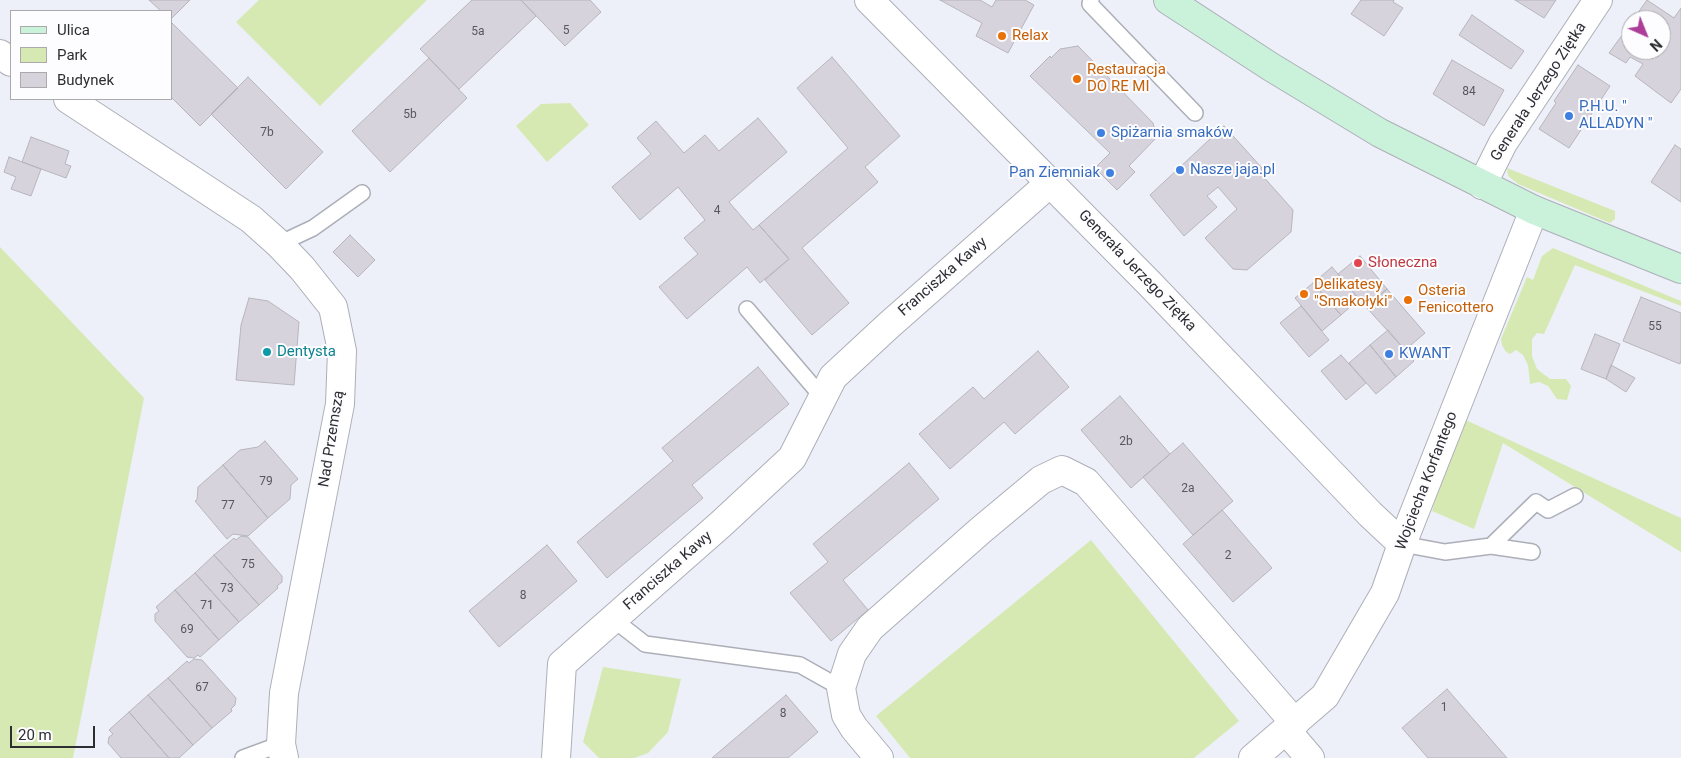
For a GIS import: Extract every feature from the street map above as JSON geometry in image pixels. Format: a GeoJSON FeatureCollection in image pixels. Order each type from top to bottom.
{"type":"FeatureCollection","features":[{"type":"Feature","properties":{"kind":"main road"},"geometry":{"type":"LineString","coordinates":[[1170,1],[1271,67],[1380,133],[1534,210],[1680,266]]}},
{"type":"Feature","properties":{"kind":"street","name":"Generała Jerzego Ziętka"},"geometry":{"type":"LineString","coordinates":[[869,0],[1149,283],[1370,514],[1402,544]]}},
{"type":"Feature","properties":{"kind":"street","name":"Generała Jerzego Ziętka"},"geometry":{"type":"LineString","coordinates":[[1482,185],[1503,143],[1598,0]]}},
{"type":"Feature","properties":{"kind":"street","name":"Nad Przemszą"},"geometry":{"type":"LineString","coordinates":[[70,100],[251,220],[279,244],[302,268],[333,307],[342,351],[340,404],[284,693],[282,751]]}},
{"type":"Feature","properties":{"kind":"street","name":"Franciszka Kawy"},"geometry":{"type":"LineString","coordinates":[[556,758],[562,664],[792,458],[833,377],[1050,183]]}},
{"type":"Feature","properties":{"kind":"street","name":"Wojciecha Korfantego"},"geometry":{"type":"LineString","coordinates":[[1253,758],[1324,696],[1385,593],[1402,544],[1534,210]]}},
{"type":"Feature","properties":{"kind":"street"},"geometry":{"type":"LineString","coordinates":[[879,758],[854,728],[846,715],[841,688],[852,654],[870,628],[1041,480],[1062,470],[1086,482],[1290,726],[1310,758]]}},
{"type":"Feature","properties":{"kind":"lane"},"geometry":{"type":"LineString","coordinates":[[1091,0],[1090,4],[1194,112]]}},
{"type":"Feature","properties":{"kind":"lane"},"geometry":{"type":"LineString","coordinates":[[279,244],[313,228],[362,193]]}},
{"type":"Feature","properties":{"kind":"lane"},"geometry":{"type":"LineString","coordinates":[[747,309],[822,398]]}},
{"type":"Feature","properties":{"kind":"lane"},"geometry":{"type":"LineString","coordinates":[[1491,546],[1536,502],[1548,510],[1575,496]]}},
{"type":"Feature","properties":{"kind":"lane"},"geometry":{"type":"LineString","coordinates":[[1402,544],[1445,552],[1491,546],[1532,552]]}},
{"type":"Feature","properties":{"kind":"lane"},"geometry":{"type":"LineString","coordinates":[[613,619],[645,644],[800,665],[841,688]]}},
{"type":"Feature","properties":{"kind":"lane"},"geometry":{"type":"LineString","coordinates":[[243,758],[282,751]]}},
{"type":"Feature","properties":{"kind":"green space"},"geometry":{"type":"Polygon","coordinates":[[[259,0],[427,0],[320,106],[236,22],[259,0]]]}},
{"type":"Feature","properties":{"kind":"green space"},"geometry":{"type":"Polygon","coordinates":[[[570,103],[589,125],[547,162],[516,126],[541,104],[570,103]]]}},
{"type":"Feature","properties":{"kind":"green space"},"geometry":{"type":"Polygon","coordinates":[[[1507,168],[1615,211],[1615,219],[1610,223],[1518,184],[1508,176],[1507,168]]]}},
{"type":"Feature","properties":{"kind":"green space"},"geometry":{"type":"Polygon","coordinates":[[[0,247],[144,398],[73,758],[0,758],[0,247]]]}},
{"type":"Feature","properties":{"kind":"green space"},"geometry":{"type":"Polygon","coordinates":[[[1553,248],[1681,301],[1681,306],[1575,265],[1544,334],[1537,333],[1532,339],[1532,356],[1537,369],[1550,379],[1566,379],[1571,386],[1567,400],[1557,399],[1548,386],[1539,382],[1530,384],[1528,365],[1523,355],[1516,350],[1510,354],[1506,352],[1501,339],[1527,277],[1533,280],[1542,256],[1553,248]]]}},
{"type":"Feature","properties":{"kind":"green space"},"geometry":{"type":"Polygon","coordinates":[[[1459,417],[1681,518],[1681,552],[1503,443],[1474,529],[1432,511],[1459,417]]]}},
{"type":"Feature","properties":{"kind":"green space"},"geometry":{"type":"Polygon","coordinates":[[[1091,540],[1239,721],[1194,758],[910,758],[876,716],[1091,540]]]}},
{"type":"Feature","properties":{"kind":"green space"},"geometry":{"type":"Polygon","coordinates":[[[603,667],[681,679],[668,732],[648,753],[634,758],[599,758],[583,742],[603,667]]]}},
{"type":"Feature","properties":{"kind":"building"},"geometry":{"type":"Polygon","coordinates":[[[149,0],[190,0],[172,18],[172,10],[160,10],[149,0]]]}},
{"type":"Feature","properties":{"kind":"building"},"geometry":{"type":"Polygon","coordinates":[[[472,0],[521,0],[536,16],[459,89],[420,49],[472,0]]]}},
{"type":"Feature","properties":{"kind":"building"},"geometry":{"type":"Polygon","coordinates":[[[521,0],[590,0],[601,12],[565,46],[521,0]]]}},
{"type":"Feature","properties":{"kind":"building"},"geometry":{"type":"Polygon","coordinates":[[[940,0],[980,0],[992,7],[996,0],[1025,0],[1034,5],[1008,53],[976,36],[982,23],[940,0]]]}},
{"type":"Feature","properties":{"kind":"building"},"geometry":{"type":"Polygon","coordinates":[[[1361,0],[1394,0],[1393,2],[1403,8],[1384,36],[1351,14],[1361,0]]]}},
{"type":"Feature","properties":{"kind":"building"},"geometry":{"type":"Polygon","coordinates":[[[1515,0],[1556,0],[1544,18],[1515,0]]]}},
{"type":"Feature","properties":{"kind":"building"},"geometry":{"type":"Polygon","coordinates":[[[1647,0],[1662,10],[1640,10],[1647,0]]]}},
{"type":"Feature","properties":{"kind":"building"},"geometry":{"type":"Polygon","coordinates":[[[1681,8],[1681,89],[1671,103],[1635,76],[1643,64],[1636,60],[1671,60],[1671,16],[1674,18],[1681,8]]]}},
{"type":"Feature","properties":{"kind":"building"},"geometry":{"type":"Polygon","coordinates":[[[1472,15],[1524,51],[1511,69],[1459,35],[1472,15]]]}},
{"type":"Feature","properties":{"kind":"building"},"geometry":{"type":"Polygon","coordinates":[[[172,23],[238,88],[200,126],[172,98],[172,23]]]}},
{"type":"Feature","properties":{"kind":"building"},"geometry":{"type":"Polygon","coordinates":[[[1621,37],[1621,60],[1628,60],[1626,63],[1609,53],[1621,37]]]}},
{"type":"Feature","properties":{"kind":"building"},"geometry":{"type":"Polygon","coordinates":[[[1078,46],[1153,123],[1157,137],[1129,166],[1135,172],[1117,190],[1095,168],[1110,153],[1030,76],[1060,49],[1078,46]]]}},
{"type":"Feature","properties":{"kind":"building"},"geometry":{"type":"Polygon","coordinates":[[[832,57],[900,136],[865,167],[878,182],[802,248],[849,303],[812,335],[765,280],[789,259],[759,225],[848,148],[797,88],[832,57]]]}},
{"type":"Feature","properties":{"kind":"building"},"geometry":{"type":"Polygon","coordinates":[[[429,58],[467,98],[390,172],[352,131],[429,58]]]}},
{"type":"Feature","properties":{"kind":"building"},"geometry":{"type":"Polygon","coordinates":[[[1452,60],[1504,90],[1484,126],[1433,94],[1452,60]]]}},
{"type":"Feature","properties":{"kind":"building","name":"P.H.U. \" ALLADYN \""},"geometry":{"type":"Polygon","coordinates":[[[1578,65],[1610,86],[1569,148],[1539,129],[1556,103],[1554,101],[1578,65]]]}},
{"type":"Feature","properties":{"kind":"building"},"geometry":{"type":"Polygon","coordinates":[[[248,77],[323,152],[286,189],[211,114],[248,77]]]}},
{"type":"Feature","properties":{"kind":"building"},"geometry":{"type":"Polygon","coordinates":[[[758,118],[787,152],[729,202],[753,230],[759,225],[789,259],[760,283],[747,267],[687,319],[659,287],[698,254],[684,238],[705,220],[678,187],[640,220],[612,187],[651,154],[637,138],[656,121],[684,153],[705,135],[719,151],[758,118]]]}},
{"type":"Feature","properties":{"kind":"building"},"geometry":{"type":"Polygon","coordinates":[[[1224,126],[1262,168],[1261,174],[1293,210],[1291,232],[1247,270],[1233,269],[1205,238],[1237,209],[1218,187],[1207,196],[1217,207],[1184,236],[1150,195],[1224,126]]]}},
{"type":"Feature","properties":{"kind":"building"},"geometry":{"type":"Polygon","coordinates":[[[31,137],[69,151],[65,164],[71,166],[66,178],[22,162],[31,137]]]}},
{"type":"Feature","properties":{"kind":"building"},"geometry":{"type":"Polygon","coordinates":[[[1675,145],[1681,149],[1681,202],[1651,182],[1675,145]]]}},
{"type":"Feature","properties":{"kind":"building"},"geometry":{"type":"Polygon","coordinates":[[[9,157],[41,169],[31,196],[11,189],[16,177],[4,172],[9,157]]]}},
{"type":"Feature","properties":{"kind":"building"},"geometry":{"type":"Polygon","coordinates":[[[350,235],[375,260],[358,277],[333,252],[350,235]]]}},
{"type":"Feature","properties":{"kind":"building"},"geometry":{"type":"Polygon","coordinates":[[[1360,256],[1387,289],[1366,307],[1338,274],[1360,256]]]}},
{"type":"Feature","properties":{"kind":"building"},"geometry":{"type":"Polygon","coordinates":[[[1332,267],[1359,299],[1341,315],[1313,283],[1332,267]]]}},
{"type":"Feature","properties":{"kind":"building"},"geometry":{"type":"Polygon","coordinates":[[[1313,283],[1341,315],[1322,331],[1295,298],[1313,283]]]}},
{"type":"Feature","properties":{"kind":"building"},"geometry":{"type":"Polygon","coordinates":[[[1387,289],[1425,333],[1405,350],[1366,307],[1387,289]]]}},
{"type":"Feature","properties":{"kind":"building"},"geometry":{"type":"Polygon","coordinates":[[[1641,297],[1681,313],[1680,364],[1623,341],[1641,297]]]}},
{"type":"Feature","properties":{"kind":"building","name":"Dentysta"},"geometry":{"type":"Polygon","coordinates":[[[249,298],[268,301],[299,322],[294,385],[236,380],[241,325],[249,298]]]}},
{"type":"Feature","properties":{"kind":"building"},"geometry":{"type":"Polygon","coordinates":[[[1301,306],[1329,340],[1309,357],[1280,323],[1301,306]]]}},
{"type":"Feature","properties":{"kind":"building"},"geometry":{"type":"Polygon","coordinates":[[[1388,330],[1414,361],[1396,377],[1370,345],[1388,330]]]}},
{"type":"Feature","properties":{"kind":"building"},"geometry":{"type":"Polygon","coordinates":[[[1595,334],[1620,344],[1606,379],[1581,369],[1595,334]]]}},
{"type":"Feature","properties":{"kind":"building"},"geometry":{"type":"Polygon","coordinates":[[[1370,345],[1396,377],[1376,394],[1349,363],[1370,345]]]}},
{"type":"Feature","properties":{"kind":"building"},"geometry":{"type":"Polygon","coordinates":[[[1038,351],[1069,387],[1015,434],[1004,422],[950,469],[919,434],[973,387],[984,399],[1038,351]]]}},
{"type":"Feature","properties":{"kind":"building"},"geometry":{"type":"Polygon","coordinates":[[[1341,355],[1366,383],[1346,400],[1321,371],[1341,355]]]}},
{"type":"Feature","properties":{"kind":"building"},"geometry":{"type":"Polygon","coordinates":[[[1611,365],[1635,378],[1626,392],[1606,379],[1611,365]]]}},
{"type":"Feature","properties":{"kind":"building"},"geometry":{"type":"Polygon","coordinates":[[[758,367],[789,404],[692,485],[703,498],[607,578],[577,542],[673,461],[662,448],[758,367]]]}},
{"type":"Feature","properties":{"kind":"building"},"geometry":{"type":"Polygon","coordinates":[[[1120,396],[1170,454],[1131,488],[1081,430],[1120,396]]]}},
{"type":"Feature","properties":{"kind":"building"},"geometry":{"type":"Polygon","coordinates":[[[265,441],[298,479],[291,485],[290,499],[268,518],[223,465],[240,450],[258,447],[265,441]]]}},
{"type":"Feature","properties":{"kind":"building"},"geometry":{"type":"Polygon","coordinates":[[[1183,443],[1233,501],[1193,535],[1143,477],[1183,443]]]}},
{"type":"Feature","properties":{"kind":"building"},"geometry":{"type":"Polygon","coordinates":[[[909,463],[939,499],[843,580],[868,610],[831,641],[790,593],[828,562],[813,544],[909,463]]]}},
{"type":"Feature","properties":{"kind":"building"},"geometry":{"type":"Polygon","coordinates":[[[223,465],[268,518],[248,536],[233,534],[227,539],[195,501],[197,500],[198,487],[223,465]]]}},
{"type":"Feature","properties":{"kind":"building"},"geometry":{"type":"Polygon","coordinates":[[[1222,510],[1272,568],[1233,602],[1183,544],[1222,510]]]}},
{"type":"Feature","properties":{"kind":"building"},"geometry":{"type":"Polygon","coordinates":[[[241,536],[248,537],[282,576],[282,582],[277,586],[278,588],[259,605],[214,555],[234,538],[236,540],[241,536]]]}},
{"type":"Feature","properties":{"kind":"building"},"geometry":{"type":"Polygon","coordinates":[[[547,545],[577,581],[499,647],[469,611],[547,545]]]}},
{"type":"Feature","properties":{"kind":"building"},"geometry":{"type":"Polygon","coordinates":[[[214,555],[259,605],[239,622],[195,573],[214,555]]]}},
{"type":"Feature","properties":{"kind":"building"},"geometry":{"type":"Polygon","coordinates":[[[195,573],[239,622],[219,640],[175,590],[195,573]]]}},
{"type":"Feature","properties":{"kind":"building"},"geometry":{"type":"Polygon","coordinates":[[[175,590],[219,640],[200,657],[198,655],[194,658],[187,657],[155,621],[155,614],[159,611],[156,607],[175,590]]]}},
{"type":"Feature","properties":{"kind":"building"},"geometry":{"type":"Polygon","coordinates":[[[194,659],[202,660],[236,698],[235,705],[231,709],[232,711],[212,728],[168,678],[187,661],[189,663],[194,659]]]}},
{"type":"Feature","properties":{"kind":"building"},"geometry":{"type":"Polygon","coordinates":[[[168,678],[212,728],[193,745],[148,695],[168,678]]]}},
{"type":"Feature","properties":{"kind":"building"},"geometry":{"type":"Polygon","coordinates":[[[1447,689],[1507,758],[1428,758],[1402,728],[1447,689]]]}},
{"type":"Feature","properties":{"kind":"building"},"geometry":{"type":"Polygon","coordinates":[[[148,695],[193,745],[179,758],[169,758],[129,712],[148,695]]]}},
{"type":"Feature","properties":{"kind":"building"},"geometry":{"type":"Polygon","coordinates":[[[786,695],[818,732],[788,758],[712,758],[786,695]]]}},
{"type":"Feature","properties":{"kind":"building"},"geometry":{"type":"Polygon","coordinates":[[[129,712],[169,758],[121,758],[108,743],[109,737],[113,734],[109,730],[129,712]]]}},
{"type":"Feature","properties":{"kind":"place","name":"Relax"},"geometry":{"type":"Point","coordinates":[1002,36]}},
{"type":"Feature","properties":{"kind":"place","name":"Restauracja DO RE MI"},"geometry":{"type":"Point","coordinates":[1077,79]}},
{"type":"Feature","properties":{"kind":"place","name":"P.H.U. \" ALLADYN \""},"geometry":{"type":"Point","coordinates":[1569,116]}},
{"type":"Feature","properties":{"kind":"place","name":"Spiżarnia smaków"},"geometry":{"type":"Point","coordinates":[1101,133]}},
{"type":"Feature","properties":{"kind":"place","name":"Nasze jaja.pl"},"geometry":{"type":"Point","coordinates":[1180,170]}},
{"type":"Feature","properties":{"kind":"place","name":"Pan Ziemniak"},"geometry":{"type":"Point","coordinates":[1110,173]}},
{"type":"Feature","properties":{"kind":"place","name":"Słoneczna"},"geometry":{"type":"Point","coordinates":[1358,263]}},
{"type":"Feature","properties":{"kind":"place","name":"Delikatesy \"Smakołyki\""},"geometry":{"type":"Point","coordinates":[1304,294]}},
{"type":"Feature","properties":{"kind":"place","name":"Osteria Fenicottero"},"geometry":{"type":"Point","coordinates":[1408,300]}},
{"type":"Feature","properties":{"kind":"place","name":"Dentysta"},"geometry":{"type":"Point","coordinates":[267,352]}},
{"type":"Feature","properties":{"kind":"place","name":"KWANT"},"geometry":{"type":"Point","coordinates":[1389,354]}}]}
